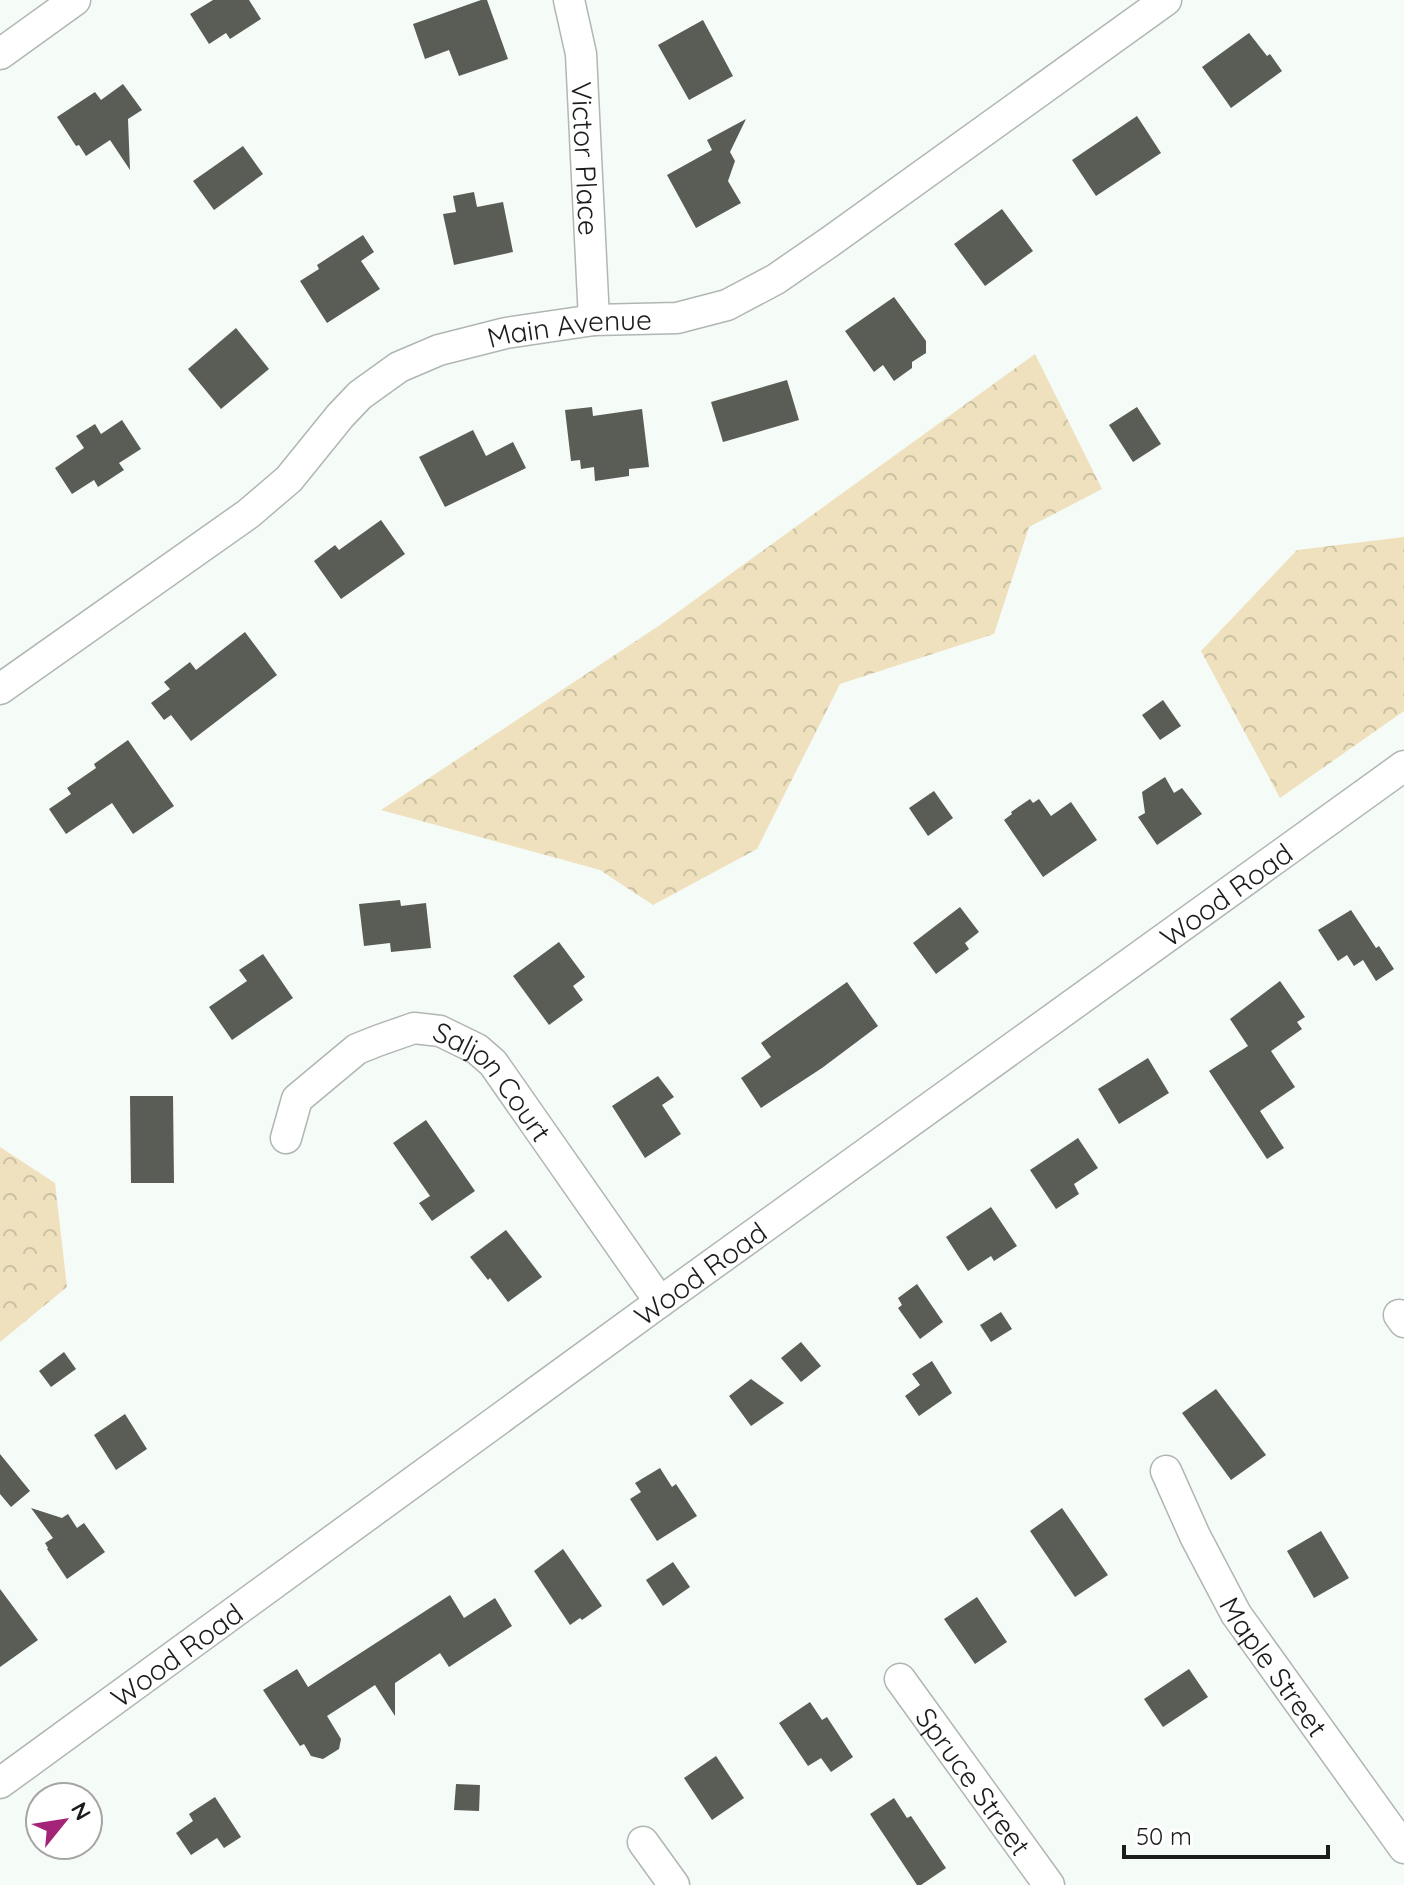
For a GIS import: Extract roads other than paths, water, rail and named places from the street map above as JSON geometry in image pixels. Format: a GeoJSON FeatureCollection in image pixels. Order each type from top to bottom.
{"type":"FeatureCollection","features":[{"type":"Feature","properties":{"kind":"street"},"geometry":{"type":"LineString","coordinates":[[0,54],[75,0]]}},
{"type":"Feature","properties":{"kind":"street","name":"Victor Place"},"geometry":{"type":"LineString","coordinates":[[569,0],[581,54],[594,320]]}},
{"type":"Feature","properties":{"kind":"street","name":"Main Avenue"},"geometry":{"type":"LineString","coordinates":[[0,689],[266,500],[289,479],[360,395],[399,367],[473,340],[534,328],[594,320],[677,318],[727,305],[776,279],[1166,0]]}},
{"type":"Feature","properties":{"kind":"street","name":"Wood Road"},"geometry":{"type":"LineString","coordinates":[[0,1783],[1404,766]]}},
{"type":"Feature","properties":{"kind":"street","name":"Saljon Court"},"geometry":{"type":"LineString","coordinates":[[286,1138],[297,1099],[357,1049],[414,1028],[440,1031],[477,1049],[493,1063],[660,1302]]}},
{"type":"Feature","properties":{"kind":"street","name":"Maple Street"},"geometry":{"type":"LineString","coordinates":[[1166,1471],[1195,1536],[1236,1614],[1404,1848]]}},
{"type":"Feature","properties":{"kind":"street","name":"Spruce Street"},"geometry":{"type":"LineString","coordinates":[[900,1679],[1049,1885]]}},
{"type":"Feature","properties":{"kind":"street"},"geometry":{"type":"LineString","coordinates":[[643,1842],[674,1885]]}}]}
